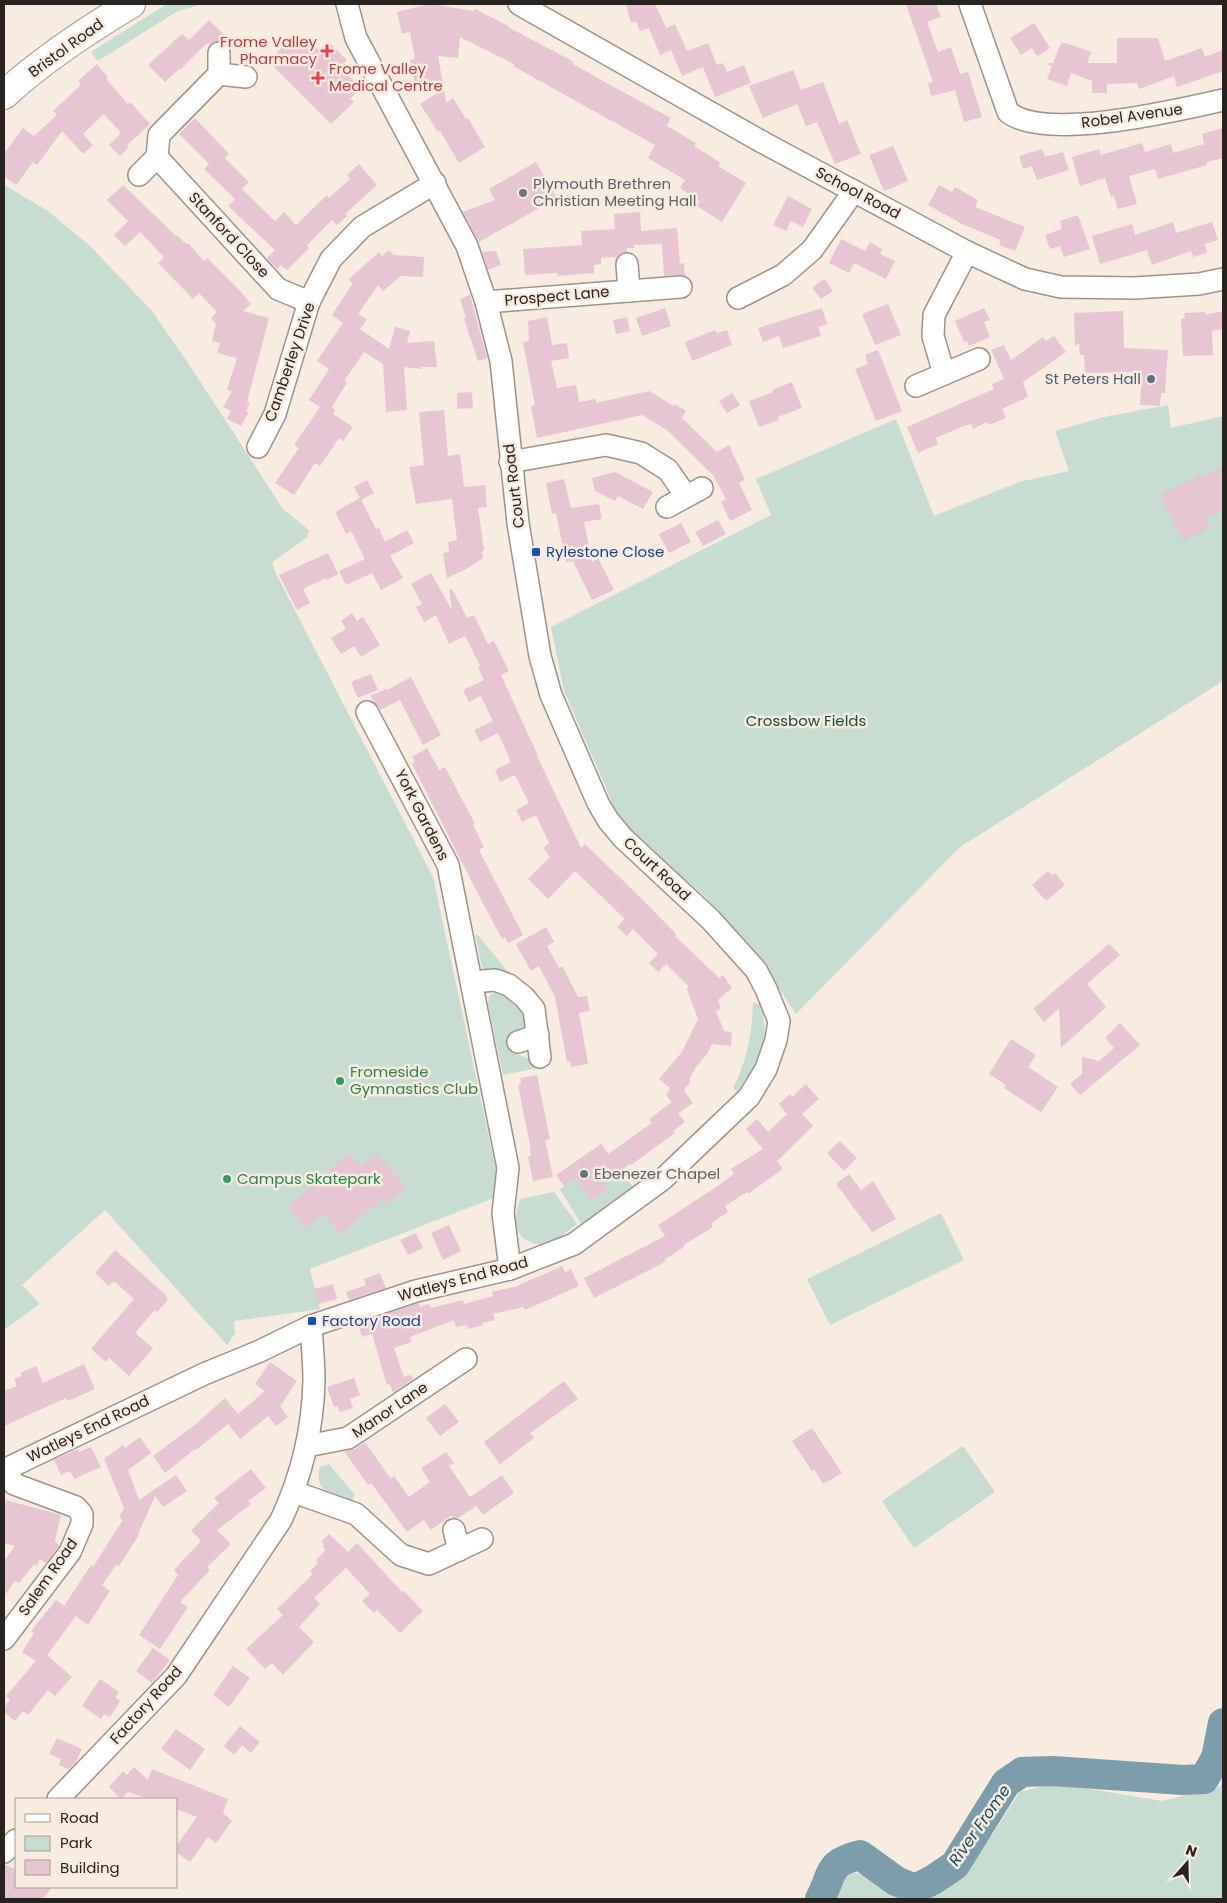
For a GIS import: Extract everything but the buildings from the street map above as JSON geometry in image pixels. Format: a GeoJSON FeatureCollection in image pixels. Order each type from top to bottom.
{"type":"FeatureCollection","features":[{"type":"Feature","properties":{"kind":"main road","name":"Bristol Road"},"geometry":{"type":"LineString","coordinates":[[4,95],[18,82],[85,31],[130,4]]}},
{"type":"Feature","properties":{"kind":"street","name":"Court Road"},"geometry":{"type":"LineString","coordinates":[[347,4],[356,38],[467,246],[486,302],[501,361],[510,462],[518,523],[540,656],[551,695],[598,803],[608,820],[623,838],[711,920],[756,970],[779,1021],[776,1040]]}},
{"type":"Feature","properties":{"kind":"street","name":"School Road"},"geometry":{"type":"LineString","coordinates":[[519,4],[764,143],[967,252],[1025,279],[1061,287],[1134,288],[1199,284],[1223,279]]}},
{"type":"Feature","properties":{"kind":"street","name":"Robel Avenue"},"geometry":{"type":"LineString","coordinates":[[970,4],[1008,112],[1016,119],[1029,123],[1088,125],[1144,117],[1223,100]]}},
{"type":"Feature","properties":{"kind":"street"},"geometry":{"type":"LineString","coordinates":[[139,175],[157,157],[159,135],[219,63],[246,77]]}},
{"type":"Feature","properties":{"kind":"street","name":"Stanford Close"},"geometry":{"type":"LineString","coordinates":[[157,157],[278,288],[309,302]]}},
{"type":"Feature","properties":{"kind":"street","name":"Camberley Drive"},"geometry":{"type":"LineString","coordinates":[[258,447],[275,414],[309,302],[331,259],[362,227],[435,183]]}},
{"type":"Feature","properties":{"kind":"street"},"geometry":{"type":"LineString","coordinates":[[738,298],[783,275],[812,250],[854,191]]}},
{"type":"Feature","properties":{"kind":"street"},"geometry":{"type":"LineString","coordinates":[[944,374],[933,336],[934,315],[967,252]]}},
{"type":"Feature","properties":{"kind":"street","name":"Prospect Lane"},"geometry":{"type":"LineString","coordinates":[[627,264],[629,291]]}},
{"type":"Feature","properties":{"kind":"street","name":"Prospect Lane"},"geometry":{"type":"LineString","coordinates":[[486,302],[681,287]]}},
{"type":"Feature","properties":{"kind":"street"},"geometry":{"type":"LineString","coordinates":[[916,386],[979,359]]}},
{"type":"Feature","properties":{"kind":"street"},"geometry":{"type":"LineString","coordinates":[[510,462],[606,445],[641,453],[668,470],[694,492],[667,507]]}},
{"type":"Feature","properties":{"kind":"street","name":"York Gardens"},"geometry":{"type":"LineString","coordinates":[[368,712],[448,865],[508,1168],[503,1213],[510,1269]]}},
{"type":"Feature","properties":{"kind":"street"},"geometry":{"type":"LineString","coordinates":[[472,982],[495,980],[509,985],[534,1009],[540,1057]]}},
{"type":"Feature","properties":{"kind":"street"},"geometry":{"type":"LineString","coordinates":[[518,1042],[538,1035]]}},
{"type":"Feature","properties":{"kind":"street","name":"Watleys End Road"},"geometry":{"type":"LineString","coordinates":[[5,1469],[204,1374],[260,1351],[311,1326],[416,1291],[510,1269],[574,1244],[663,1179],[749,1097],[766,1069],[776,1040]]}},
{"type":"Feature","properties":{"kind":"street","name":"Factory Road"},"geometry":{"type":"LineString","coordinates":[[59,1798],[176,1676],[281,1520],[294,1492],[307,1446],[314,1380],[311,1326]]}},
{"type":"Feature","properties":{"kind":"street","name":"Manor Lane"},"geometry":{"type":"LineString","coordinates":[[307,1446],[348,1438],[466,1359]]}},
{"type":"Feature","properties":{"kind":"street","name":"Salem Road"},"geometry":{"type":"LineString","coordinates":[[4,1639],[70,1552],[82,1524],[82,1514],[76,1507],[14,1484],[5,1469]]}},
{"type":"Feature","properties":{"kind":"street"},"geometry":{"type":"LineString","coordinates":[[294,1492],[356,1514],[401,1555],[429,1564],[456,1540],[482,1539]]}},
{"type":"Feature","properties":{"kind":"street"},"geometry":{"type":"LineString","coordinates":[[4,1852],[15,1841]]}},
{"type":"Feature","properties":{"kind":"green space"},"geometry":{"type":"Polygon","coordinates":[[[167,4],[202,4],[176,12],[98,61],[91,52],[167,4]]]}},
{"type":"Feature","properties":{"kind":"green space"},"geometry":{"type":"Polygon","coordinates":[[[4,185],[48,211],[90,246],[152,311],[283,509],[310,531],[307,534],[308,537],[272,562],[275,572],[433,877],[496,1170],[494,1198],[310,1269],[320,1309],[234,1321],[235,1333],[227,1345],[105,1210],[22,1285],[40,1304],[4,1330],[4,185]]]}},
{"type":"Feature","properties":{"kind":"green space","name":"Crossbow Fields"},"geometry":{"type":"Polygon","coordinates":[[[1168,405],[1171,428],[1223,416],[1223,681],[960,847],[796,1014],[754,952],[704,896],[634,835],[616,811],[564,691],[551,627],[771,515],[756,479],[896,419],[934,516],[1019,482],[1069,471],[1055,431],[1104,417],[1168,405]]]}},
{"type":"Feature","properties":{"kind":"green space"},"geometry":{"type":"Polygon","coordinates":[[[475,934],[478,935],[512,977],[486,973],[482,967],[475,934]]]}},
{"type":"Feature","properties":{"kind":"green space"},"geometry":{"type":"Polygon","coordinates":[[[503,990],[527,1012],[524,1028],[512,1040],[516,1054],[536,1061],[541,1067],[503,1075],[488,1004],[489,997],[495,991],[503,990]]]}},
{"type":"Feature","properties":{"kind":"green space"},"geometry":{"type":"Polygon","coordinates":[[[753,1003],[761,1004],[765,1029],[764,1046],[760,1063],[739,1093],[733,1088],[742,1068],[748,1047],[753,1003]]]}},
{"type":"Feature","properties":{"kind":"green space"},"geometry":{"type":"Polygon","coordinates":[[[609,1156],[635,1189],[581,1224],[560,1189],[576,1178],[591,1200],[608,1189],[593,1167],[609,1156]]]}},
{"type":"Feature","properties":{"kind":"green space"},"geometry":{"type":"Polygon","coordinates":[[[554,1192],[577,1224],[551,1242],[542,1244],[531,1243],[522,1237],[516,1227],[516,1213],[520,1199],[554,1192]]]}},
{"type":"Feature","properties":{"kind":"green space"},"geometry":{"type":"Polygon","coordinates":[[[941,1213],[964,1260],[830,1325],[807,1279],[941,1213]]]}},
{"type":"Feature","properties":{"kind":"green space"},"geometry":{"type":"Polygon","coordinates":[[[963,1446],[995,1492],[914,1548],[882,1501],[963,1446]]]}},
{"type":"Feature","properties":{"kind":"green space"},"geometry":{"type":"Polygon","coordinates":[[[329,1464],[355,1495],[351,1502],[326,1491],[319,1482],[320,1467],[329,1464]]]}},
{"type":"Feature","properties":{"kind":"green space"},"geometry":{"type":"Polygon","coordinates":[[[1054,1783],[1162,1801],[1219,1787],[1223,1784],[1223,1899],[919,1899],[936,1896],[992,1835],[1020,1792],[1054,1783]]]}},
{"type":"Feature","properties":{"kind":"green space"},"geometry":{"type":"Polygon","coordinates":[[[847,1870],[867,1877],[898,1899],[822,1899],[825,1890],[831,1882],[847,1870]]]}},
{"type":"Feature","properties":{"kind":"waterway","name":"River Frome"},"geometry":{"type":"LineString","coordinates":[[820,1899],[830,1875],[837,1865],[842,1861],[860,1855],[896,1881],[915,1889],[933,1880],[955,1865],[1006,1783],[1022,1772],[1053,1771],[1183,1780],[1204,1779],[1216,1758],[1223,1723]]}},
{"type":"Feature","properties":{"kind":"place","name":"Frome Valley Pharmacy"},"geometry":{"type":"Point","coordinates":[327,51]}},
{"type":"Feature","properties":{"kind":"place","name":"Frome Valley Medical Centre"},"geometry":{"type":"Point","coordinates":[318,78]}},
{"type":"Feature","properties":{"kind":"place","name":"Plymouth Brethren Christian Meeting Hall"},"geometry":{"type":"Point","coordinates":[523,193]}},
{"type":"Feature","properties":{"kind":"place","name":"St Peters Hall"},"geometry":{"type":"Point","coordinates":[1151,379]}},
{"type":"Feature","properties":{"kind":"place","name":"Rylestone Close"},"geometry":{"type":"Point","coordinates":[536,552]}},
{"type":"Feature","properties":{"kind":"place","name":"Fromeside Gymnastics Club"},"geometry":{"type":"Point","coordinates":[340,1081]}},
{"type":"Feature","properties":{"kind":"place","name":"Ebenezer Chapel"},"geometry":{"type":"Point","coordinates":[584,1174]}},
{"type":"Feature","properties":{"kind":"place","name":"Campus Skatepark"},"geometry":{"type":"Point","coordinates":[227,1179]}},
{"type":"Feature","properties":{"kind":"place","name":"Factory Road"},"geometry":{"type":"Point","coordinates":[312,1321]}}]}
